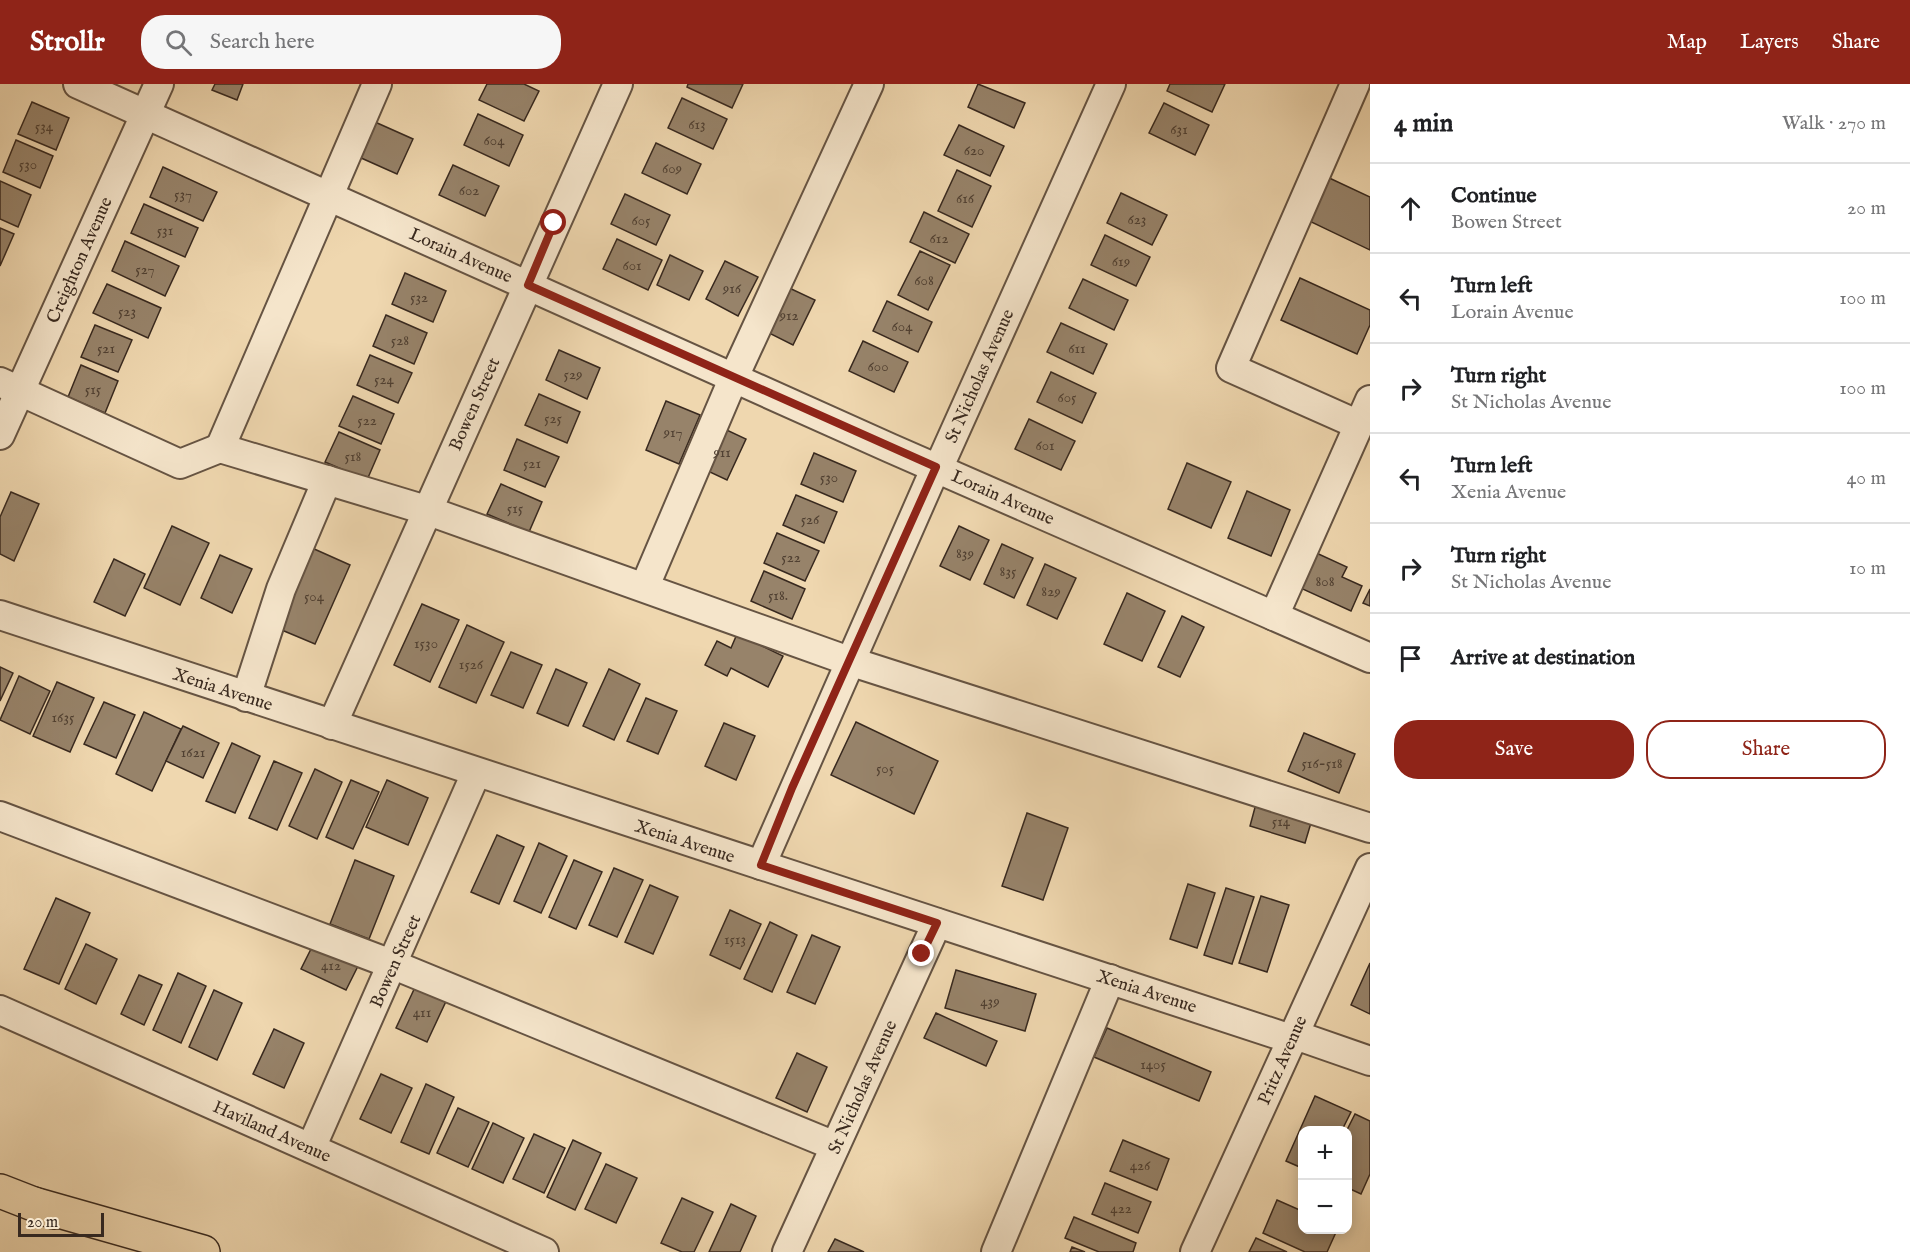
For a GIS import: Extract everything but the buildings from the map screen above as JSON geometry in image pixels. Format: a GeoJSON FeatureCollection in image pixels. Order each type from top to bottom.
{"type":"FeatureCollection","features":[{"type":"Feature","properties":{"kind":"highway"},"geometry":{"type":"LineString","coordinates":[[0,1191],[160,1252]]}},
{"type":"Feature","properties":{"kind":"highway"},"geometry":{"type":"LineString","coordinates":[[34,1204],[203,1252]]}},
{"type":"Feature","properties":{"kind":"street","name":"Lorain Avenue"},"geometry":{"type":"LineString","coordinates":[[78,84],[1370,658]]}},
{"type":"Feature","properties":{"kind":"street","name":"Creighton Avenue"},"geometry":{"type":"LineString","coordinates":[[0,435],[10,386],[159,84]]}},
{"type":"Feature","properties":{"kind":"street"},"geometry":{"type":"LineString","coordinates":[[220,448],[377,84]]}},
{"type":"Feature","properties":{"kind":"street","name":"Bowen Street"},"geometry":{"type":"LineString","coordinates":[[332,725],[618,84]]}},
{"type":"Feature","properties":{"kind":"street"},"geometry":{"type":"LineString","coordinates":[[645,586],[734,377],[869,84]]}},
{"type":"Feature","properties":{"kind":"street","name":"St Nicholas Avenue"},"geometry":{"type":"LineString","coordinates":[[761,865],[849,661],[1111,84]]}},
{"type":"Feature","properties":{"kind":"street"},"geometry":{"type":"LineString","coordinates":[[1274,616],[1364,413],[1231,368],[1355,84]]}},
{"type":"Feature","properties":{"kind":"street"},"geometry":{"type":"LineString","coordinates":[[10,386],[180,464],[220,448],[426,510],[645,586],[849,661],[1370,828]]}},
{"type":"Feature","properties":{"kind":"street"},"geometry":{"type":"LineString","coordinates":[[246,697],[281,589],[327,480]]}},
{"type":"Feature","properties":{"kind":"street","name":"Xenia Avenue"},"geometry":{"type":"LineString","coordinates":[[0,615],[1291,1039],[1304,1038],[1370,1061]]}},
{"type":"Feature","properties":{"kind":"street","name":"Bowen Street"},"geometry":{"type":"LineString","coordinates":[[311,1149],[476,773]]}},
{"type":"Feature","properties":{"kind":"street"},"geometry":{"type":"LineString","coordinates":[[0,816],[394,964],[835,1146]]}},
{"type":"Feature","properties":{"kind":"street","name":"Pritz Avenue"},"geometry":{"type":"LineString","coordinates":[[1195,1252],[1370,868]]}},
{"type":"Feature","properties":{"kind":"street","name":"St Nicholas Avenue"},"geometry":{"type":"LineString","coordinates":[[787,1252],[937,923]]}},
{"type":"Feature","properties":{"kind":"street"},"geometry":{"type":"LineString","coordinates":[[996,1252],[1110,979]]}},
{"type":"Feature","properties":{"kind":"street","name":"Haviland Avenue"},"geometry":{"type":"LineString","coordinates":[[0,1010],[544,1252]]}},
{"type":"Feature","properties":{"kind":"route"},"geometry":{"type":"LineString","coordinates":[[554,223],[528,285],[936,467],[792,788],[761,865],[937,923],[922,954]]}}]}
